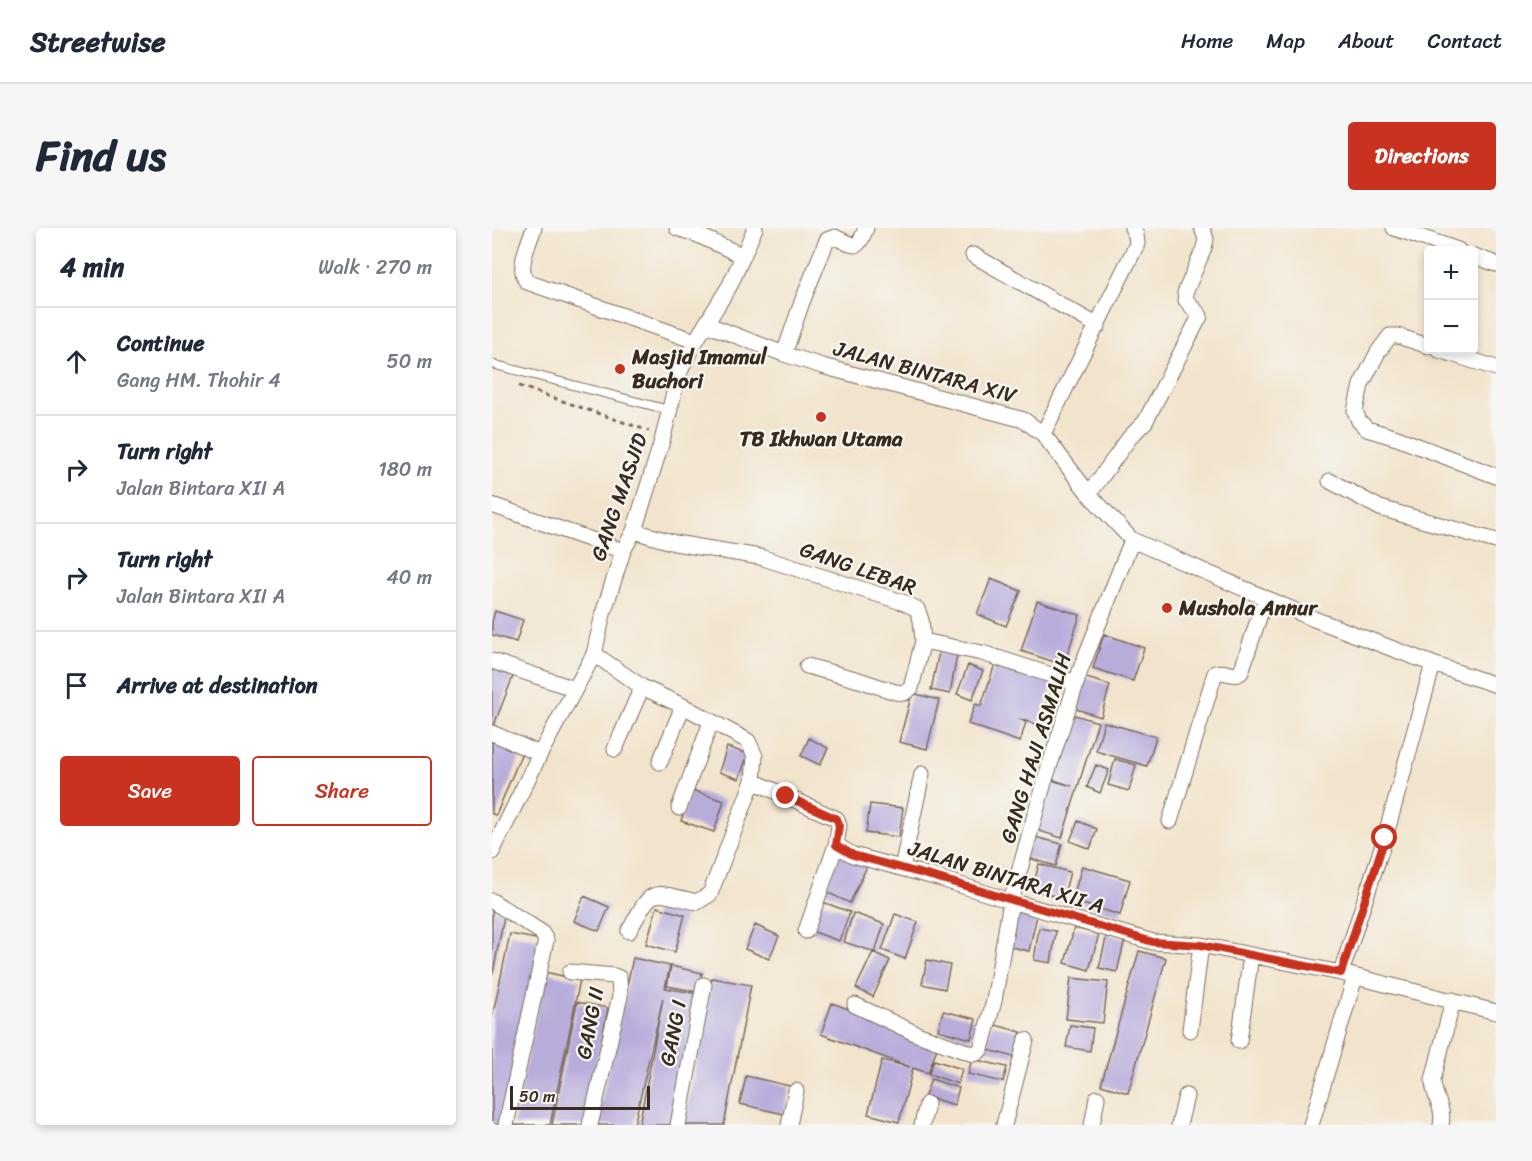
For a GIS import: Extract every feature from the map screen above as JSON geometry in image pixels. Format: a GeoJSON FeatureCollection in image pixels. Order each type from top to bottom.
{"type":"FeatureCollection","features":[{"type":"Feature","properties":{"kind":"street"},"geometry":{"type":"LineString","coordinates":[[534,228],[522,267],[523,277],[527,282],[695,341]]}},
{"type":"Feature","properties":{"kind":"street"},"geometry":{"type":"LineString","coordinates":[[677,228],[743,256]]}},
{"type":"Feature","properties":{"kind":"street"},"geometry":{"type":"LineString","coordinates":[[706,324],[730,285],[755,228]]}},
{"type":"Feature","properties":{"kind":"street"},"geometry":{"type":"LineString","coordinates":[[784,354],[827,240],[835,237],[852,245],[858,245],[861,243],[866,228]]}},
{"type":"Feature","properties":{"kind":"street"},"geometry":{"type":"LineString","coordinates":[[1043,434],[1137,244],[1132,228]]}},
{"type":"Feature","properties":{"kind":"street"},"geometry":{"type":"LineString","coordinates":[[1089,494],[1130,437],[1145,422],[1200,315],[1186,300],[1185,293],[1204,248],[1206,239],[1202,228]]}},
{"type":"Feature","properties":{"kind":"street"},"geometry":{"type":"LineString","coordinates":[[1394,228],[1446,246]]}},
{"type":"Feature","properties":{"kind":"street"},"geometry":{"type":"LineString","coordinates":[[973,255],[1098,326]]}},
{"type":"Feature","properties":{"kind":"street"},"geometry":{"type":"LineString","coordinates":[[1478,258],[1496,264]]}},
{"type":"Feature","properties":{"kind":"street","name":"GANG MASJID"},"geometry":{"type":"LineString","coordinates":[[492,852],[540,754],[594,654],[603,614],[623,551],[634,531],[678,376],[706,324]]}},
{"type":"Feature","properties":{"kind":"street","name":"JALAN BINTARA XIV"},"geometry":{"type":"LineString","coordinates":[[706,324],[784,354],[866,379],[1024,420],[1043,434],[1089,494],[1132,540],[1265,599],[1433,664],[1496,685]]}},
{"type":"Feature","properties":{"kind":"street"},"geometry":{"type":"LineString","coordinates":[[1424,345],[1390,336],[1378,352],[1361,385],[1355,411],[1359,421],[1366,429],[1397,438],[1496,476]]}},
{"type":"Feature","properties":{"kind":"street"},"geometry":{"type":"LineString","coordinates":[[1452,354],[1496,368]]}},
{"type":"Feature","properties":{"kind":"street"},"geometry":{"type":"LineString","coordinates":[[1330,481],[1380,508],[1496,541]]}},
{"type":"Feature","properties":{"kind":"street"},"geometry":{"type":"LineString","coordinates":[[492,505],[623,551]]}},
{"type":"Feature","properties":{"kind":"street","name":"GANG LEBAR"},"geometry":{"type":"LineString","coordinates":[[634,531],[675,543],[760,557],[904,603],[917,609],[921,620],[923,641]]}},
{"type":"Feature","properties":{"kind":"street","name":"GANG HAJI ASMALIH"},"geometry":{"type":"LineString","coordinates":[[855,1005],[916,1034],[974,1054],[981,1049],[994,1001],[1011,901],[1043,786],[1076,683],[1132,540]]}},
{"type":"Feature","properties":{"kind":"street"},"geometry":{"type":"LineString","coordinates":[[1170,822],[1215,673],[1218,671],[1235,675],[1241,672],[1265,599]]}},
{"type":"Feature","properties":{"kind":"street"},"geometry":{"type":"LineString","coordinates":[[807,666],[904,693],[910,688],[923,641],[982,653],[1076,683]]}},
{"type":"Feature","properties":{"kind":"street"},"geometry":{"type":"LineString","coordinates":[[594,654],[642,687],[748,741],[754,756],[753,781],[710,894],[697,902],[658,893],[648,898],[629,931]]}},
{"type":"Feature","properties":{"kind":"street"},"geometry":{"type":"LineString","coordinates":[[492,661],[575,689]]}},
{"type":"Feature","properties":{"kind":"street"},"geometry":{"type":"LineString","coordinates":[[1311,1125],[1348,975],[1433,664]]}},
{"type":"Feature","properties":{"kind":"street"},"geometry":{"type":"LineString","coordinates":[[615,749],[642,687]]}},
{"type":"Feature","properties":{"kind":"street"},"geometry":{"type":"LineString","coordinates":[[660,762],[683,706]]}},
{"type":"Feature","properties":{"kind":"street"},"geometry":{"type":"LineString","coordinates":[[679,808],[711,722]]}},
{"type":"Feature","properties":{"kind":"street"},"geometry":{"type":"LineString","coordinates":[[492,734],[540,754]]}},
{"type":"Feature","properties":{"kind":"street"},"geometry":{"type":"LineString","coordinates":[[902,868],[921,774]]}},
{"type":"Feature","properties":{"kind":"street"},"geometry":{"type":"LineString","coordinates":[[753,781],[837,819],[839,826],[836,845],[806,932]]}},
{"type":"Feature","properties":{"kind":"street","name":"JALAN BINTARA XII A"},"geometry":{"type":"LineString","coordinates":[[836,845],[853,855],[1153,942],[1201,945],[1251,955],[1348,975],[1496,1012]]}},
{"type":"Feature","properties":{"kind":"street"},"geometry":{"type":"LineString","coordinates":[[492,901],[541,932],[546,940],[506,1125]]}},
{"type":"Feature","properties":{"kind":"street"},"geometry":{"type":"LineString","coordinates":[[1190,1030],[1201,945]]}},
{"type":"Feature","properties":{"kind":"street"},"geometry":{"type":"LineString","coordinates":[[1239,1041],[1251,955]]}},
{"type":"Feature","properties":{"kind":"street","name":"GANG II"},"geometry":{"type":"LineString","coordinates":[[570,972],[614,976],[620,981],[620,996],[590,1125]]}},
{"type":"Feature","properties":{"kind":"street","name":"GANG I"},"geometry":{"type":"LineString","coordinates":[[678,1125],[704,985]]}},
{"type":"Feature","properties":{"kind":"street"},"geometry":{"type":"LineString","coordinates":[[1442,1125],[1443,1114],[1433,1087],[1433,1080],[1453,1000]]}},
{"type":"Feature","properties":{"kind":"street"},"geometry":{"type":"LineString","coordinates":[[1004,1125],[1026,1040]]}},
{"type":"Feature","properties":{"kind":"street"},"geometry":{"type":"LineString","coordinates":[[789,1125],[796,1091]]}},
{"type":"Feature","properties":{"kind":"street"},"geometry":{"type":"LineString","coordinates":[[1179,1125],[1186,1096]]}},
{"type":"Feature","properties":{"kind":"street"},"geometry":{"type":"LineString","coordinates":[[1092,1125],[1097,1098]]}},
{"type":"Feature","properties":{"kind":"street"},"geometry":{"type":"LineString","coordinates":[[922,1125],[927,1104]]}},
{"type":"Feature","properties":{"kind":"lane"},"geometry":{"type":"LineString","coordinates":[[492,364],[669,410]]}},
{"type":"Feature","properties":{"kind":"path"},"geometry":{"type":"LineString","coordinates":[[513,384],[652,432]]}},
{"type":"Feature","properties":{"kind":"building"},"geometry":{"type":"Polygon","coordinates":[[[991,579],[1021,591],[1006,626],[977,614],[991,579]]]}},
{"type":"Feature","properties":{"kind":"building"},"geometry":{"type":"Polygon","coordinates":[[[1037,601],[1080,615],[1064,665],[1021,651],[1037,601]]]}},
{"type":"Feature","properties":{"kind":"building"},"geometry":{"type":"Polygon","coordinates":[[[495,611],[523,620],[516,642],[492,635],[495,611]]]}},
{"type":"Feature","properties":{"kind":"building"},"geometry":{"type":"Polygon","coordinates":[[[1104,634],[1144,648],[1133,681],[1093,668],[1104,634]]]}},
{"type":"Feature","properties":{"kind":"building"},"geometry":{"type":"Polygon","coordinates":[[[939,652],[957,655],[950,694],[931,690],[939,652]]]}},
{"type":"Feature","properties":{"kind":"building"},"geometry":{"type":"Polygon","coordinates":[[[996,661],[1054,680],[1039,725],[1019,719],[1026,722],[1020,742],[968,724],[975,704],[981,706],[996,661]]]}},
{"type":"Feature","properties":{"kind":"building"},"geometry":{"type":"Polygon","coordinates":[[[492,665],[514,674],[492,730],[492,665]]]}},
{"type":"Feature","properties":{"kind":"building"},"geometry":{"type":"Polygon","coordinates":[[[968,665],[983,671],[972,700],[957,694],[968,665]]]}},
{"type":"Feature","properties":{"kind":"building"},"geometry":{"type":"Polygon","coordinates":[[[1083,677],[1110,685],[1101,717],[1073,708],[1083,677]]]}},
{"type":"Feature","properties":{"kind":"building"},"geometry":{"type":"Polygon","coordinates":[[[912,693],[939,700],[927,749],[899,742],[912,693]]]}},
{"type":"Feature","properties":{"kind":"building"},"geometry":{"type":"Polygon","coordinates":[[[1068,713],[1098,722],[1062,838],[1033,829],[1047,779],[1072,786],[1051,779],[1068,713]]]}},
{"type":"Feature","properties":{"kind":"building"},"geometry":{"type":"Polygon","coordinates":[[[1104,722],[1156,737],[1147,766],[1096,751],[1104,722]]]}},
{"type":"Feature","properties":{"kind":"building"},"geometry":{"type":"Polygon","coordinates":[[[492,737],[523,750],[496,815],[492,814],[492,737]]]}},
{"type":"Feature","properties":{"kind":"building"},"geometry":{"type":"Polygon","coordinates":[[[809,738],[828,748],[820,765],[801,756],[809,738]]]}},
{"type":"Feature","properties":{"kind":"building"},"geometry":{"type":"Polygon","coordinates":[[[727,747],[748,754],[739,779],[719,772],[727,747]]]}},
{"type":"Feature","properties":{"kind":"building"},"geometry":{"type":"Polygon","coordinates":[[[1115,759],[1136,765],[1129,791],[1108,785],[1115,759]]]}},
{"type":"Feature","properties":{"kind":"building"},"geometry":{"type":"Polygon","coordinates":[[[1096,765],[1109,770],[1100,793],[1087,787],[1096,765]]]}},
{"type":"Feature","properties":{"kind":"building"},"geometry":{"type":"Polygon","coordinates":[[[691,790],[724,801],[714,832],[681,821],[691,790]]]}},
{"type":"Feature","properties":{"kind":"building"},"geometry":{"type":"Polygon","coordinates":[[[870,804],[903,808],[899,837],[866,833],[870,804]]]}},
{"type":"Feature","properties":{"kind":"building"},"geometry":{"type":"Polygon","coordinates":[[[1078,821],[1097,829],[1090,849],[1070,841],[1078,821]]]}},
{"type":"Feature","properties":{"kind":"building"},"geometry":{"type":"Polygon","coordinates":[[[1031,836],[1062,844],[1056,866],[1025,857],[1031,836]]]}},
{"type":"Feature","properties":{"kind":"building"},"geometry":{"type":"Polygon","coordinates":[[[841,854],[867,866],[850,903],[824,891],[841,854]]]}},
{"type":"Feature","properties":{"kind":"building"},"geometry":{"type":"Polygon","coordinates":[[[1039,864],[1070,872],[1063,898],[1032,890],[1039,864]]]}},
{"type":"Feature","properties":{"kind":"building"},"geometry":{"type":"Polygon","coordinates":[[[1082,866],[1130,880],[1120,915],[1072,901],[1082,866]]]}},
{"type":"Feature","properties":{"kind":"building"},"geometry":{"type":"Polygon","coordinates":[[[584,896],[609,907],[599,931],[574,921],[584,896]]]}},
{"type":"Feature","properties":{"kind":"building"},"geometry":{"type":"Polygon","coordinates":[[[820,901],[850,912],[839,941],[809,930],[820,901]]]}},
{"type":"Feature","properties":{"kind":"building"},"geometry":{"type":"Polygon","coordinates":[[[657,907],[685,915],[675,952],[646,944],[657,907]]]}},
{"type":"Feature","properties":{"kind":"building"},"geometry":{"type":"Polygon","coordinates":[[[492,910],[505,912],[493,973],[492,973],[492,910]]]}},
{"type":"Feature","properties":{"kind":"building"},"geometry":{"type":"Polygon","coordinates":[[[1016,910],[1037,915],[1029,951],[1007,946],[1016,910]]]}},
{"type":"Feature","properties":{"kind":"building"},"geometry":{"type":"Polygon","coordinates":[[[853,913],[884,924],[875,952],[844,942],[853,913]]]}},
{"type":"Feature","properties":{"kind":"building"},"geometry":{"type":"Polygon","coordinates":[[[895,914],[918,922],[905,959],[882,950],[895,914]]]}},
{"type":"Feature","properties":{"kind":"building"},"geometry":{"type":"Polygon","coordinates":[[[755,925],[779,936],[769,959],[745,949],[755,925]]]}},
{"type":"Feature","properties":{"kind":"building"},"geometry":{"type":"Polygon","coordinates":[[[1039,928],[1056,931],[1051,963],[1034,960],[1039,928]]]}},
{"type":"Feature","properties":{"kind":"building"},"geometry":{"type":"Polygon","coordinates":[[[1074,928],[1099,934],[1089,970],[1065,963],[1074,928]]]}},
{"type":"Feature","properties":{"kind":"building"},"geometry":{"type":"Polygon","coordinates":[[[510,934],[541,940],[502,1125],[497,1125],[492,1124],[492,1018],[510,934]]]}},
{"type":"Feature","properties":{"kind":"building"},"geometry":{"type":"Polygon","coordinates":[[[1107,934],[1125,939],[1117,972],[1099,968],[1107,934]]]}},
{"type":"Feature","properties":{"kind":"building"},"geometry":{"type":"Polygon","coordinates":[[[1139,951],[1166,958],[1128,1093],[1101,1085],[1139,951]]]}},
{"type":"Feature","properties":{"kind":"building"},"geometry":{"type":"Polygon","coordinates":[[[873,952],[890,960],[873,997],[856,988],[873,952]]]}},
{"type":"Feature","properties":{"kind":"building"},"geometry":{"type":"Polygon","coordinates":[[[633,958],[670,966],[665,988],[698,994],[673,1125],[639,1125],[663,998],[634,1125],[596,1125],[633,958]]]}},
{"type":"Feature","properties":{"kind":"building"},"geometry":{"type":"Polygon","coordinates":[[[927,960],[950,965],[945,989],[922,984],[927,960]]]}},
{"type":"Feature","properties":{"kind":"building"},"geometry":{"type":"Polygon","coordinates":[[[671,966],[702,973],[698,992],[667,986],[671,966]]]}},
{"type":"Feature","properties":{"kind":"building"},"geometry":{"type":"Polygon","coordinates":[[[545,972],[580,980],[550,1125],[513,1125],[545,972]]]}},
{"type":"Feature","properties":{"kind":"building"},"geometry":{"type":"Polygon","coordinates":[[[712,978],[751,985],[724,1125],[684,1125],[712,978]]]}},
{"type":"Feature","properties":{"kind":"building"},"geometry":{"type":"Polygon","coordinates":[[[1071,978],[1108,982],[1103,1023],[1066,1019],[1071,978]]]}},
{"type":"Feature","properties":{"kind":"building"},"geometry":{"type":"Polygon","coordinates":[[[577,1002],[608,1008],[585,1125],[552,1125],[577,1002]]]}},
{"type":"Feature","properties":{"kind":"building"},"geometry":{"type":"Polygon","coordinates":[[[832,1003],[939,1043],[928,1073],[913,1068],[899,1122],[868,1114],[882,1060],[910,1067],[821,1034],[832,1003]]]}},
{"type":"Feature","properties":{"kind":"building"},"geometry":{"type":"Polygon","coordinates":[[[943,1011],[976,1019],[971,1039],[938,1030],[943,1011]]]}},
{"type":"Feature","properties":{"kind":"building"},"geometry":{"type":"Polygon","coordinates":[[[992,1024],[1021,1032],[1014,1057],[985,1049],[992,1024]]]}},
{"type":"Feature","properties":{"kind":"building"},"geometry":{"type":"Polygon","coordinates":[[[1070,1025],[1093,1028],[1090,1051],[1066,1047],[1070,1025]]]}},
{"type":"Feature","properties":{"kind":"building"},"geometry":{"type":"Polygon","coordinates":[[[972,1059],[1007,1067],[1003,1082],[968,1074],[972,1059]]]}},
{"type":"Feature","properties":{"kind":"building"},"geometry":{"type":"Polygon","coordinates":[[[934,1060],[962,1069],[958,1084],[929,1074],[934,1060]]]}},
{"type":"Feature","properties":{"kind":"building"},"geometry":{"type":"Polygon","coordinates":[[[746,1076],[790,1086],[784,1114],[740,1104],[746,1076]]]}},
{"type":"Feature","properties":{"kind":"building"},"geometry":{"type":"Polygon","coordinates":[[[931,1079],[959,1088],[954,1105],[925,1096],[931,1079]]]}},
{"type":"Feature","properties":{"kind":"place","name":"Masjid Imamul Buchori"},"geometry":{"type":"Point","coordinates":[620,369]}},
{"type":"Feature","properties":{"kind":"place","name":"TB Ikhwan Utama"},"geometry":{"type":"Point","coordinates":[821,417]}},
{"type":"Feature","properties":{"kind":"place","name":"Mushola Annur"},"geometry":{"type":"Point","coordinates":[1167,608]}},
{"type":"Feature","properties":{"kind":"route"},"geometry":{"type":"LineString","coordinates":[[786,796],[837,819],[839,826],[836,845],[853,855],[1153,942],[1201,945],[1341,973],[1385,838]]}}]}
